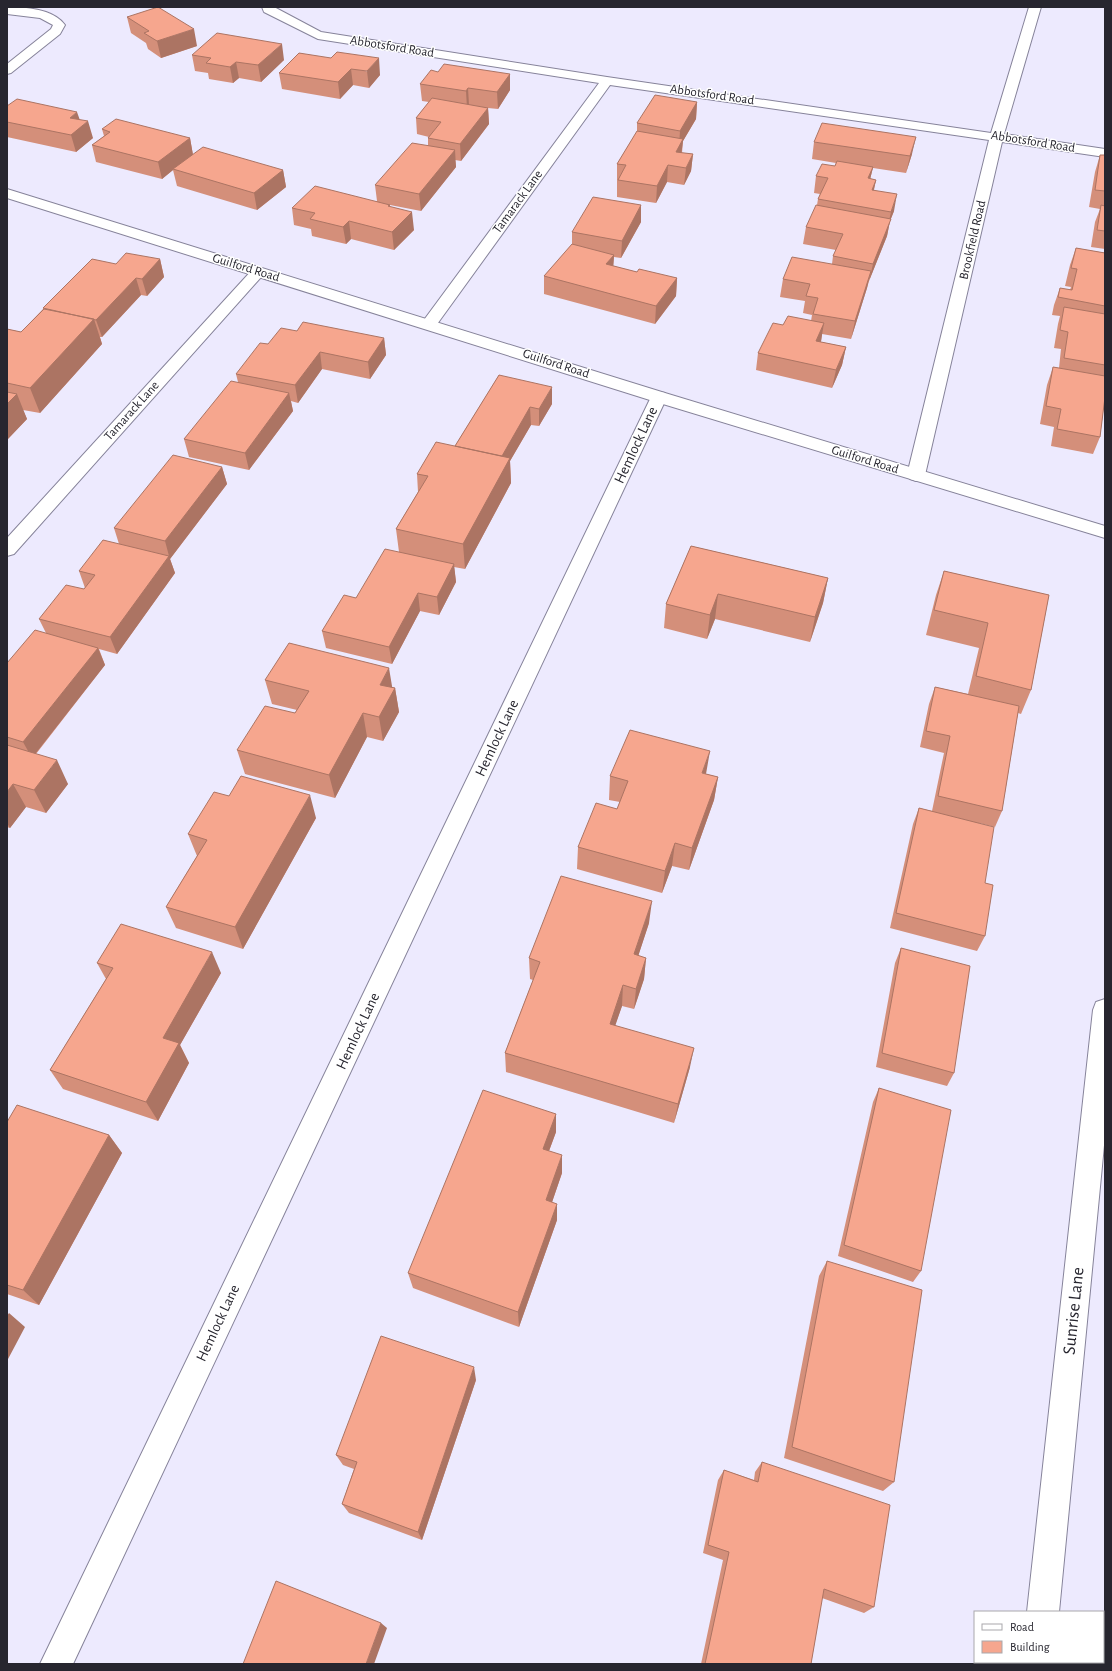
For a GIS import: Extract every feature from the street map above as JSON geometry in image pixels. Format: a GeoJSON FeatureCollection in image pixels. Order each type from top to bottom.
{"type":"FeatureCollection","features":[{"type":"Feature","properties":{"kind":"street","name":"Abbotsford Road"},"geometry":{"type":"LineString","coordinates":[[268,7],[268,9],[320,35],[607,80],[998,136],[1105,153]]}},
{"type":"Feature","properties":{"kind":"street","name":"Brookfield Road"},"geometry":{"type":"LineString","coordinates":[[916,475],[998,136],[1035,7]]}},
{"type":"Feature","properties":{"kind":"street"},"geometry":{"type":"LineString","coordinates":[[7,10],[45,16],[54,19],[60,25],[56,32],[7,70]]}},
{"type":"Feature","properties":{"kind":"street"},"geometry":{"type":"LineString","coordinates":[[14,51],[28,53]]}},
{"type":"Feature","properties":{"kind":"street","name":"Tamarack Lane"},"geometry":{"type":"LineString","coordinates":[[429,324],[607,80]]}},
{"type":"Feature","properties":{"kind":"street","name":"Guilford Road"},"geometry":{"type":"LineString","coordinates":[[7,193],[659,397],[1105,532]]}},
{"type":"Feature","properties":{"kind":"street","name":"Tamarack Lane"},"geometry":{"type":"LineString","coordinates":[[7,550],[258,272]]}},
{"type":"Feature","properties":{"kind":"street","name":"Hemlock Lane"},"geometry":{"type":"LineString","coordinates":[[56,1664],[659,397]]}},
{"type":"Feature","properties":{"kind":"street","name":"Sunrise Lane"},"geometry":{"type":"LineString","coordinates":[[1043,1611],[1105,1010]]}},
{"type":"Feature","properties":{"kind":"building"},"geometry":{"type":"Polygon","coordinates":[[[158,7],[194,29],[157,41],[144,33],[149,31],[127,17],[158,7]]]}},
{"type":"Feature","properties":{"kind":"building"},"geometry":{"type":"Polygon","coordinates":[[[217,33],[282,44],[258,65],[236,62],[230,67],[206,63],[211,58],[192,55],[217,33]]]}},
{"type":"Feature","properties":{"kind":"building"},"geometry":{"type":"Polygon","coordinates":[[[337,52],[379,58],[367,71],[351,69],[338,82],[279,73],[299,53],[331,58],[337,52]]]}},
{"type":"Feature","properties":{"kind":"building"},"geometry":{"type":"Polygon","coordinates":[[[444,64],[510,74],[497,92],[468,88],[466,91],[420,84],[431,70],[438,72],[444,64]]]}},
{"type":"Feature","properties":{"kind":"building"},"geometry":{"type":"Polygon","coordinates":[[[655,95],[697,102],[680,131],[637,123],[655,95]]]}},
{"type":"Feature","properties":{"kind":"building"},"geometry":{"type":"Polygon","coordinates":[[[432,98],[488,108],[460,144],[428,138],[441,122],[416,118],[432,98]]]}},
{"type":"Feature","properties":{"kind":"building"},"geometry":{"type":"Polygon","coordinates":[[[17,99],[77,112],[70,118],[88,121],[71,135],[7,122],[7,106],[17,99]]]}},
{"type":"Feature","properties":{"kind":"building"},"geometry":{"type":"Polygon","coordinates":[[[116,119],[190,138],[158,162],[92,145],[110,132],[102,129],[116,119]]]}},
{"type":"Feature","properties":{"kind":"building"},"geometry":{"type":"Polygon","coordinates":[[[822,123],[916,137],[910,156],[814,142],[822,123]]]}},
{"type":"Feature","properties":{"kind":"building"},"geometry":{"type":"Polygon","coordinates":[[[637,131],[683,139],[676,152],[693,154],[686,168],[668,165],[657,186],[618,180],[626,165],[617,164],[637,131]]]}},
{"type":"Feature","properties":{"kind":"building"},"geometry":{"type":"Polygon","coordinates":[[[412,143],[455,150],[419,194],[375,185],[412,143]]]}},
{"type":"Feature","properties":{"kind":"building"},"geometry":{"type":"Polygon","coordinates":[[[203,147],[283,170],[254,193],[173,169],[203,147]]]}},
{"type":"Feature","properties":{"kind":"building"},"geometry":{"type":"Polygon","coordinates":[[[1100,155],[1105,155],[1105,191],[1095,190],[1100,155]]]}},
{"type":"Feature","properties":{"kind":"building"},"geometry":{"type":"Polygon","coordinates":[[[837,161],[873,167],[868,178],[876,180],[872,190],[897,194],[891,212],[818,199],[828,178],[816,176],[822,164],[835,166],[837,161]]]}},
{"type":"Feature","properties":{"kind":"building"},"geometry":{"type":"Polygon","coordinates":[[[315,186],[412,212],[392,232],[349,221],[343,227],[310,219],[315,213],[292,208],[315,186]]]}},
{"type":"Feature","properties":{"kind":"building"},"geometry":{"type":"Polygon","coordinates":[[[593,197],[641,205],[622,241],[572,232],[593,197]]]}},
{"type":"Feature","properties":{"kind":"building"},"geometry":{"type":"Polygon","coordinates":[[[816,205],[891,219],[873,264],[833,256],[843,234],[806,227],[816,205]]]}},
{"type":"Feature","properties":{"kind":"building"},"geometry":{"type":"Polygon","coordinates":[[[1101,205],[1105,206],[1105,231],[1097,230],[1101,205]]]}},
{"type":"Feature","properties":{"kind":"building"},"geometry":{"type":"Polygon","coordinates":[[[572,244],[614,255],[606,264],[637,272],[639,269],[677,278],[656,306],[544,276],[572,244]]]}},
{"type":"Feature","properties":{"kind":"building"},"geometry":{"type":"Polygon","coordinates":[[[1076,248],[1105,253],[1105,306],[1058,297],[1060,288],[1072,290],[1077,269],[1071,268],[1076,248]]]}},
{"type":"Feature","properties":{"kind":"building"},"geometry":{"type":"Polygon","coordinates":[[[126,253],[160,259],[142,279],[136,278],[96,320],[43,308],[92,259],[116,264],[126,253]]]}},
{"type":"Feature","properties":{"kind":"building"},"geometry":{"type":"Polygon","coordinates":[[[792,257],[871,271],[855,321],[813,314],[818,298],[806,296],[810,284],[783,279],[792,257]]]}},
{"type":"Feature","properties":{"kind":"building"},"geometry":{"type":"Polygon","coordinates":[[[1064,307],[1105,314],[1105,365],[1064,358],[1068,332],[1060,330],[1064,307]]]}},
{"type":"Feature","properties":{"kind":"building"},"geometry":{"type":"Polygon","coordinates":[[[44,309],[94,319],[30,388],[7,383],[7,329],[21,332],[44,309]]]}},
{"type":"Feature","properties":{"kind":"building"},"geometry":{"type":"Polygon","coordinates":[[[788,316],[824,323],[816,341],[846,347],[836,370],[758,353],[773,323],[783,325],[788,316]]]}},
{"type":"Feature","properties":{"kind":"building"},"geometry":{"type":"Polygon","coordinates":[[[303,322],[384,338],[368,362],[320,352],[295,385],[236,374],[260,343],[268,344],[281,328],[297,331],[303,322]]]}},
{"type":"Feature","properties":{"kind":"building"},"geometry":{"type":"Polygon","coordinates":[[[1053,367],[1105,376],[1105,397],[1100,437],[1057,429],[1061,409],[1046,406],[1053,367]]]}},
{"type":"Feature","properties":{"kind":"building"},"geometry":{"type":"Polygon","coordinates":[[[499,375],[552,387],[539,409],[530,407],[502,456],[455,446],[499,375]]]}},
{"type":"Feature","properties":{"kind":"building"},"geometry":{"type":"Polygon","coordinates":[[[231,381],[289,393],[245,453],[184,439],[231,381]]]}},
{"type":"Feature","properties":{"kind":"building"},"geometry":{"type":"Polygon","coordinates":[[[7,392],[17,394],[7,404],[7,392]]]}},
{"type":"Feature","properties":{"kind":"building"},"geometry":{"type":"Polygon","coordinates":[[[436,442],[510,458],[463,544],[396,529],[428,476],[417,474],[436,442]]]}},
{"type":"Feature","properties":{"kind":"building"},"geometry":{"type":"Polygon","coordinates":[[[173,455],[222,467],[165,541],[114,528],[173,455]]]}},
{"type":"Feature","properties":{"kind":"building"},"geometry":{"type":"Polygon","coordinates":[[[103,540],[169,556],[110,637],[39,619],[66,585],[84,589],[95,575],[79,571],[103,540]]]}},
{"type":"Feature","properties":{"kind":"building"},"geometry":{"type":"Polygon","coordinates":[[[691,546],[828,578],[815,617],[718,594],[710,615],[666,604],[691,546]]]}},
{"type":"Feature","properties":{"kind":"building"},"geometry":{"type":"Polygon","coordinates":[[[385,549],[454,564],[437,597],[418,593],[389,647],[322,631],[344,595],[356,598],[385,549]]]}},
{"type":"Feature","properties":{"kind":"building"},"geometry":{"type":"Polygon","coordinates":[[[944,571],[1049,595],[1031,690],[976,676],[988,623],[934,610],[944,571]]]}},
{"type":"Feature","properties":{"kind":"building"},"geometry":{"type":"Polygon","coordinates":[[[35,630],[98,648],[23,742],[7,737],[7,663],[35,630]]]}},
{"type":"Feature","properties":{"kind":"building"},"geometry":{"type":"Polygon","coordinates":[[[289,643],[389,668],[380,685],[395,688],[379,717],[363,713],[329,775],[237,750],[265,706],[295,713],[309,691],[265,680],[289,643]]]}},
{"type":"Feature","properties":{"kind":"building"},"geometry":{"type":"Polygon","coordinates":[[[935,687],[1019,706],[1002,811],[938,796],[950,736],[926,731],[935,687]]]}},
{"type":"Feature","properties":{"kind":"building"},"geometry":{"type":"Polygon","coordinates":[[[630,730],[710,751],[702,773],[718,777],[692,848],[675,843],[665,871],[578,847],[596,803],[617,809],[628,781],[610,776],[630,730]]]}},
{"type":"Feature","properties":{"kind":"building"},"geometry":{"type":"Polygon","coordinates":[[[7,745],[57,760],[34,790],[13,784],[7,792],[7,745]]]}},
{"type":"Feature","properties":{"kind":"building"},"geometry":{"type":"Polygon","coordinates":[[[241,776],[310,795],[235,927],[166,907],[207,840],[188,834],[214,792],[229,796],[241,776]]]}},
{"type":"Feature","properties":{"kind":"building"},"geometry":{"type":"Polygon","coordinates":[[[919,808],[994,827],[985,883],[993,885],[985,936],[896,913],[919,808]]]}},
{"type":"Feature","properties":{"kind":"building"},"geometry":{"type":"Polygon","coordinates":[[[561,876],[652,901],[634,954],[646,958],[636,989],[623,985],[610,1024],[694,1048],[678,1104],[505,1053],[540,962],[529,958],[561,876]]]}},
{"type":"Feature","properties":{"kind":"building"},"geometry":{"type":"Polygon","coordinates":[[[121,924],[212,952],[163,1038],[179,1043],[146,1102],[50,1070],[113,968],[97,963],[121,924]]]}},
{"type":"Feature","properties":{"kind":"building"},"geometry":{"type":"Polygon","coordinates":[[[901,948],[970,966],[954,1073],[882,1053],[901,948]]]}},
{"type":"Feature","properties":{"kind":"building"},"geometry":{"type":"Polygon","coordinates":[[[879,1088],[951,1110],[921,1271],[844,1245],[879,1088]]]}},
{"type":"Feature","properties":{"kind":"building"},"geometry":{"type":"Polygon","coordinates":[[[483,1090],[556,1114],[543,1149],[562,1155],[546,1200],[557,1204],[518,1312],[408,1273],[483,1090]]]}},
{"type":"Feature","properties":{"kind":"building"},"geometry":{"type":"Polygon","coordinates":[[[17,1105],[109,1135],[23,1290],[7,1285],[7,1122],[17,1105]]]}},
{"type":"Feature","properties":{"kind":"building"},"geometry":{"type":"Polygon","coordinates":[[[827,1261],[922,1290],[894,1482],[792,1447],[827,1261]]]}},
{"type":"Feature","properties":{"kind":"building"},"geometry":{"type":"Polygon","coordinates":[[[381,1336],[474,1367],[418,1532],[342,1504],[357,1462],[336,1455],[381,1336]]]}},
{"type":"Feature","properties":{"kind":"building"},"geometry":{"type":"Polygon","coordinates":[[[762,1462],[890,1505],[874,1607],[824,1589],[811,1664],[705,1664],[729,1552],[708,1545],[724,1470],[758,1482],[762,1462]]]}},
{"type":"Feature","properties":{"kind":"building"},"geometry":{"type":"Polygon","coordinates":[[[276,1581],[381,1623],[366,1664],[243,1664],[276,1581]]]}}]}
